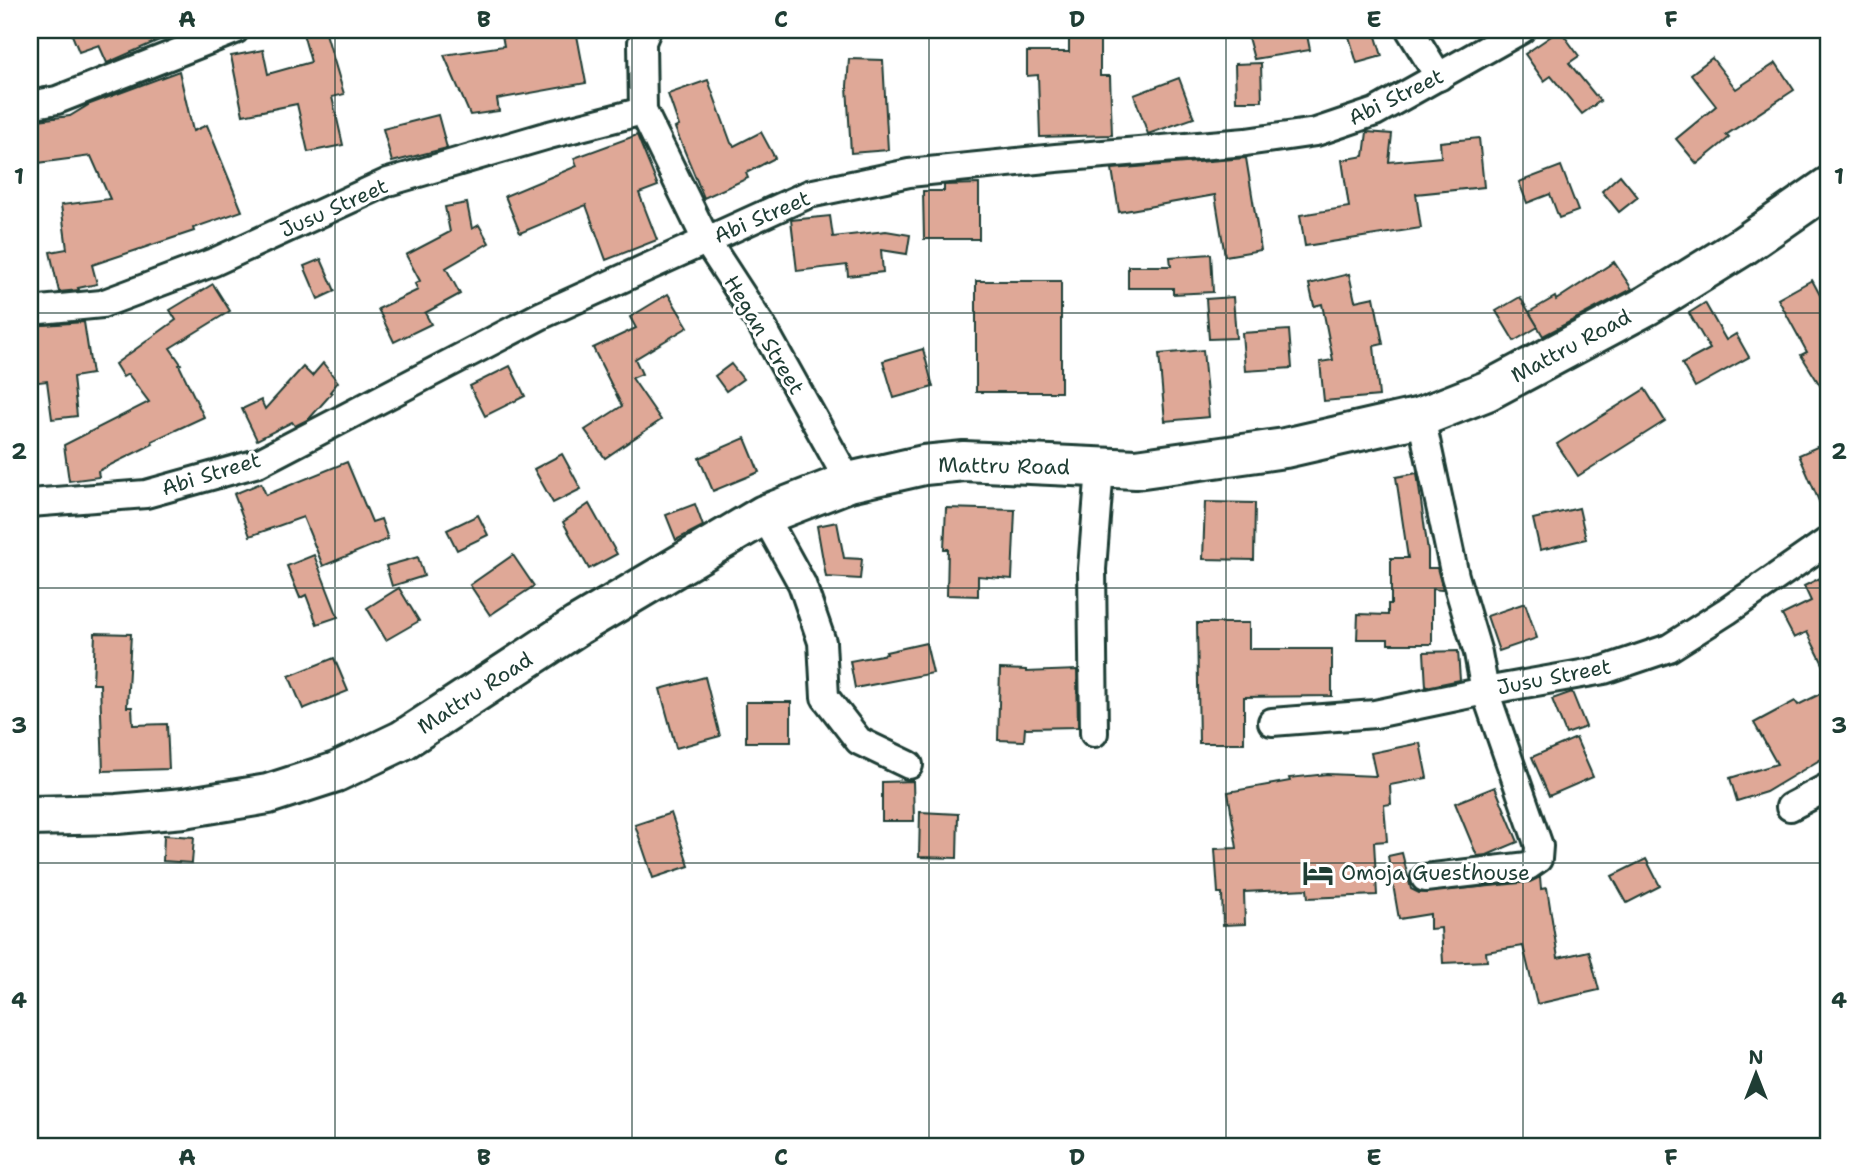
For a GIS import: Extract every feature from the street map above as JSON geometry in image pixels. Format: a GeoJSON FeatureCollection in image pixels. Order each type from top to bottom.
{"type":"FeatureCollection","features":[{"type":"Feature","properties":{"kind":"main road","name":"Mattru Road"},"geometry":{"type":"LineString","coordinates":[[30,816],[117,814],[184,808],[268,794],[336,772],[403,740],[577,626],[764,514],[849,482],[924,465],[964,461],[1136,469],[1285,448],[1421,417],[1487,391],[1646,306],[1743,246],[1828,187]]}},
{"type":"Feature","properties":{"kind":"street"},"geometry":{"type":"LineString","coordinates":[[30,105],[57,100],[234,30]]}},
{"type":"Feature","properties":{"kind":"street","name":"Hegan Street"},"geometry":{"type":"LineString","coordinates":[[647,30],[642,42],[643,111],[706,240],[762,326],[849,482]]}},
{"type":"Feature","properties":{"kind":"street"},"geometry":{"type":"LineString","coordinates":[[1410,30],[1439,77]]}},
{"type":"Feature","properties":{"kind":"street","name":"Abi Street"},"geometry":{"type":"LineString","coordinates":[[30,503],[146,494],[258,463],[542,316],[809,194],[909,173],[1246,142],[1316,132],[1375,112],[1521,30]]}},
{"type":"Feature","properties":{"kind":"street","name":"Jusu Street"},"geometry":{"type":"LineString","coordinates":[[30,311],[102,304],[214,262],[388,182],[643,111]]}},
{"type":"Feature","properties":{"kind":"street","name":"Jusu Street"},"geometry":{"type":"LineString","coordinates":[[1421,417],[1455,576],[1478,653],[1485,691],[1604,670],[1669,648],[1828,541]]}},
{"type":"Feature","properties":{"kind":"street"},"geometry":{"type":"LineString","coordinates":[[1094,733],[1092,569],[1100,468]]}},
{"type":"Feature","properties":{"kind":"street"},"geometry":{"type":"LineString","coordinates":[[764,514],[802,584],[822,642],[825,698],[859,741],[909,765]]}},
{"type":"Feature","properties":{"kind":"street"},"geometry":{"type":"LineString","coordinates":[[1272,722],[1375,715],[1485,691],[1539,846],[1538,859],[1528,866],[1425,878]]}},
{"type":"Feature","properties":{"kind":"street"},"geometry":{"type":"LineString","coordinates":[[1790,807],[1828,787]]}},
{"type":"Feature","properties":{"kind":"building"},"geometry":{"type":"Polygon","coordinates":[[[70,30],[182,30],[107,63],[99,45],[79,52],[70,30]]]}},
{"type":"Feature","properties":{"kind":"building"},"geometry":{"type":"Polygon","coordinates":[[[302,30],[325,30],[344,94],[332,97],[343,145],[308,152],[297,104],[243,115],[231,56],[263,50],[268,74],[311,62],[302,30]]]}},
{"type":"Feature","properties":{"kind":"building"},"geometry":{"type":"Polygon","coordinates":[[[501,30],[576,30],[586,83],[497,99],[499,111],[470,115],[444,55],[504,46],[501,30]]]}},
{"type":"Feature","properties":{"kind":"building"},"geometry":{"type":"Polygon","coordinates":[[[1069,30],[1100,30],[1100,76],[1110,76],[1112,135],[1040,137],[1038,75],[1027,76],[1027,52],[1069,52],[1069,30]]]}},
{"type":"Feature","properties":{"kind":"building"},"geometry":{"type":"Polygon","coordinates":[[[1246,30],[1306,30],[1310,50],[1254,59],[1246,30]]]}},
{"type":"Feature","properties":{"kind":"building"},"geometry":{"type":"Polygon","coordinates":[[[1347,30],[1374,30],[1382,56],[1357,63],[1347,30]]]}},
{"type":"Feature","properties":{"kind":"building"},"geometry":{"type":"Polygon","coordinates":[[[1560,30],[1579,56],[1569,63],[1600,101],[1582,114],[1551,76],[1544,81],[1525,54],[1560,30]]]}},
{"type":"Feature","properties":{"kind":"building"},"geometry":{"type":"Polygon","coordinates":[[[1712,58],[1736,89],[1776,63],[1794,90],[1726,135],[1729,138],[1697,164],[1676,139],[1716,106],[1691,74],[1712,58]]]}},
{"type":"Feature","properties":{"kind":"building"},"geometry":{"type":"Polygon","coordinates":[[[849,59],[883,60],[888,150],[851,153],[847,86],[849,59]]]}},
{"type":"Feature","properties":{"kind":"building"},"geometry":{"type":"Polygon","coordinates":[[[1261,63],[1262,101],[1236,101],[1235,64],[1261,63]]]}},
{"type":"Feature","properties":{"kind":"building"},"geometry":{"type":"Polygon","coordinates":[[[179,71],[193,131],[207,125],[242,211],[193,228],[194,231],[92,265],[97,284],[78,288],[79,290],[59,292],[50,252],[67,249],[61,205],[110,199],[91,156],[30,164],[30,121],[70,116],[90,104],[179,71]]]}},
{"type":"Feature","properties":{"kind":"building"},"geometry":{"type":"Polygon","coordinates":[[[1179,78],[1194,118],[1148,134],[1134,95],[1179,78]]]}},
{"type":"Feature","properties":{"kind":"building"},"geometry":{"type":"Polygon","coordinates":[[[708,80],[731,143],[734,146],[761,132],[775,158],[746,173],[748,178],[704,198],[675,128],[679,126],[668,94],[708,80]]]}},
{"type":"Feature","properties":{"kind":"building"},"geometry":{"type":"Polygon","coordinates":[[[438,115],[447,148],[392,162],[383,129],[438,115]]]}},
{"type":"Feature","properties":{"kind":"building"},"geometry":{"type":"Polygon","coordinates":[[[1367,132],[1392,134],[1389,162],[1441,157],[1440,142],[1479,138],[1484,187],[1416,194],[1421,228],[1305,246],[1300,215],[1349,207],[1342,160],[1364,156],[1367,132]]]}},
{"type":"Feature","properties":{"kind":"building"},"geometry":{"type":"Polygon","coordinates":[[[637,135],[658,186],[639,193],[657,240],[606,260],[586,205],[520,233],[505,196],[577,166],[574,158],[637,135]]]}},
{"type":"Feature","properties":{"kind":"building"},"geometry":{"type":"Polygon","coordinates":[[[1246,158],[1261,250],[1225,256],[1215,195],[1119,212],[1112,169],[1246,158]]]}},
{"type":"Feature","properties":{"kind":"building"},"geometry":{"type":"Polygon","coordinates":[[[1561,166],[1578,211],[1559,218],[1550,194],[1527,203],[1519,182],[1561,166]]]}},
{"type":"Feature","properties":{"kind":"building"},"geometry":{"type":"Polygon","coordinates":[[[1620,175],[1638,197],[1619,212],[1602,191],[1620,175]]]}},
{"type":"Feature","properties":{"kind":"building"},"geometry":{"type":"Polygon","coordinates":[[[979,184],[979,239],[924,239],[923,191],[944,191],[944,185],[979,184]]]}},
{"type":"Feature","properties":{"kind":"building"},"geometry":{"type":"Polygon","coordinates":[[[467,203],[472,229],[479,225],[489,243],[446,268],[460,294],[425,313],[431,324],[394,342],[378,309],[418,290],[415,284],[420,281],[406,255],[450,232],[445,207],[467,203]]]}},
{"type":"Feature","properties":{"kind":"building"},"geometry":{"type":"Polygon","coordinates":[[[830,216],[833,237],[886,231],[910,235],[907,254],[881,250],[883,272],[848,276],[847,265],[797,271],[791,220],[830,216]]]}},
{"type":"Feature","properties":{"kind":"building"},"geometry":{"type":"Polygon","coordinates":[[[1211,254],[1213,292],[1173,294],[1173,288],[1128,288],[1128,266],[1171,266],[1170,257],[1211,254]]]}},
{"type":"Feature","properties":{"kind":"building"},"geometry":{"type":"Polygon","coordinates":[[[321,259],[335,291],[318,299],[304,266],[321,259]]]}},
{"type":"Feature","properties":{"kind":"building"},"geometry":{"type":"Polygon","coordinates":[[[1614,262],[1632,289],[1543,336],[1529,312],[1555,297],[1556,300],[1614,262]]]}},
{"type":"Feature","properties":{"kind":"building"},"geometry":{"type":"Polygon","coordinates":[[[1349,274],[1355,301],[1374,297],[1383,344],[1374,346],[1379,396],[1324,401],[1320,362],[1333,360],[1322,304],[1314,306],[1309,284],[1349,274]]]}},
{"type":"Feature","properties":{"kind":"building"},"geometry":{"type":"Polygon","coordinates":[[[1812,280],[1828,310],[1828,398],[1801,355],[1807,352],[1778,299],[1812,280]]]}},
{"type":"Feature","properties":{"kind":"building"},"geometry":{"type":"Polygon","coordinates":[[[976,281],[1061,281],[1061,392],[976,392],[976,281]]]}},
{"type":"Feature","properties":{"kind":"building"},"geometry":{"type":"Polygon","coordinates":[[[213,284],[230,311],[170,348],[181,364],[179,365],[204,417],[152,441],[153,444],[98,471],[99,477],[69,481],[64,445],[149,402],[128,374],[123,377],[115,364],[176,320],[170,310],[213,284]]]}},
{"type":"Feature","properties":{"kind":"building"},"geometry":{"type":"Polygon","coordinates":[[[668,294],[688,327],[635,359],[642,374],[632,378],[661,420],[605,458],[585,430],[622,406],[593,348],[636,328],[630,317],[668,294]]]}},
{"type":"Feature","properties":{"kind":"building"},"geometry":{"type":"Polygon","coordinates":[[[1233,297],[1236,338],[1209,339],[1206,299],[1233,297]]]}},
{"type":"Feature","properties":{"kind":"building"},"geometry":{"type":"Polygon","coordinates":[[[1520,297],[1538,327],[1514,341],[1496,311],[1520,297]]]}},
{"type":"Feature","properties":{"kind":"building"},"geometry":{"type":"Polygon","coordinates":[[[1705,303],[1726,340],[1736,334],[1749,357],[1695,387],[1682,364],[1710,349],[1689,313],[1705,303]]]}},
{"type":"Feature","properties":{"kind":"building"},"geometry":{"type":"Polygon","coordinates":[[[84,322],[92,374],[73,377],[77,416],[52,419],[47,381],[30,383],[30,326],[84,322]]]}},
{"type":"Feature","properties":{"kind":"building"},"geometry":{"type":"Polygon","coordinates":[[[1289,330],[1292,368],[1245,371],[1242,333],[1289,330]]]}},
{"type":"Feature","properties":{"kind":"building"},"geometry":{"type":"Polygon","coordinates":[[[923,349],[933,387],[894,398],[883,361],[923,349]]]}},
{"type":"Feature","properties":{"kind":"building"},"geometry":{"type":"Polygon","coordinates":[[[1203,350],[1209,417],[1165,421],[1159,354],[1203,350]]]}},
{"type":"Feature","properties":{"kind":"building"},"geometry":{"type":"Polygon","coordinates":[[[323,363],[338,382],[330,392],[332,393],[309,419],[295,426],[292,422],[257,440],[242,409],[261,400],[265,409],[303,367],[312,376],[323,363]]]}},
{"type":"Feature","properties":{"kind":"building"},"geometry":{"type":"Polygon","coordinates":[[[731,364],[743,379],[726,391],[715,376],[731,364]]]}},
{"type":"Feature","properties":{"kind":"building"},"geometry":{"type":"Polygon","coordinates":[[[510,366],[525,396],[485,416],[470,386],[510,366]]]}},
{"type":"Feature","properties":{"kind":"building"},"geometry":{"type":"Polygon","coordinates":[[[1645,389],[1665,421],[1578,476],[1557,444],[1645,389]]]}},
{"type":"Feature","properties":{"kind":"building"},"geometry":{"type":"Polygon","coordinates":[[[745,438],[759,472],[713,491],[699,458],[745,438]]]}},
{"type":"Feature","properties":{"kind":"building"},"geometry":{"type":"Polygon","coordinates":[[[1828,442],[1828,522],[1799,455],[1828,442]]]}},
{"type":"Feature","properties":{"kind":"building"},"geometry":{"type":"Polygon","coordinates":[[[562,454],[581,489],[553,503],[534,469],[562,454]]]}},
{"type":"Feature","properties":{"kind":"building"},"geometry":{"type":"Polygon","coordinates":[[[347,462],[372,522],[381,519],[388,539],[323,566],[303,517],[250,536],[234,494],[261,483],[266,495],[347,462]]]}},
{"type":"Feature","properties":{"kind":"building"},"geometry":{"type":"Polygon","coordinates":[[[1417,473],[1428,568],[1437,568],[1443,590],[1432,589],[1432,644],[1388,644],[1388,639],[1357,639],[1358,614],[1388,615],[1388,604],[1391,604],[1391,558],[1408,558],[1396,477],[1417,473]]]}},
{"type":"Feature","properties":{"kind":"building"},"geometry":{"type":"Polygon","coordinates":[[[1205,502],[1255,503],[1254,560],[1203,559],[1205,502]]]}},
{"type":"Feature","properties":{"kind":"building"},"geometry":{"type":"Polygon","coordinates":[[[589,504],[617,554],[589,569],[563,522],[589,504]]]}},
{"type":"Feature","properties":{"kind":"building"},"geometry":{"type":"Polygon","coordinates":[[[695,504],[703,526],[676,540],[666,515],[695,504]]]}},
{"type":"Feature","properties":{"kind":"building"},"geometry":{"type":"Polygon","coordinates":[[[946,508],[1015,510],[1012,579],[978,576],[978,596],[947,595],[948,549],[944,549],[946,508]]]}},
{"type":"Feature","properties":{"kind":"building"},"geometry":{"type":"Polygon","coordinates":[[[1579,508],[1586,539],[1540,550],[1533,519],[1579,508]]]}},
{"type":"Feature","properties":{"kind":"building"},"geometry":{"type":"Polygon","coordinates":[[[478,515],[488,535],[457,550],[447,530],[478,515]]]}},
{"type":"Feature","properties":{"kind":"building"},"geometry":{"type":"Polygon","coordinates":[[[837,522],[844,558],[862,559],[860,579],[826,577],[817,526],[837,522]]]}},
{"type":"Feature","properties":{"kind":"building"},"geometry":{"type":"Polygon","coordinates":[[[314,555],[338,617],[317,624],[306,595],[300,598],[287,566],[314,555]]]}},
{"type":"Feature","properties":{"kind":"building"},"geometry":{"type":"Polygon","coordinates":[[[513,555],[534,586],[490,615],[470,585],[513,555]]]}},
{"type":"Feature","properties":{"kind":"building"},"geometry":{"type":"Polygon","coordinates":[[[418,557],[424,576],[392,586],[386,566],[418,557]]]}},
{"type":"Feature","properties":{"kind":"building"},"geometry":{"type":"Polygon","coordinates":[[[1828,574],[1828,674],[1807,632],[1794,638],[1782,615],[1811,601],[1804,586],[1828,574]]]}},
{"type":"Feature","properties":{"kind":"building"},"geometry":{"type":"Polygon","coordinates":[[[399,588],[419,621],[386,640],[367,608],[399,588]]]}},
{"type":"Feature","properties":{"kind":"building"},"geometry":{"type":"Polygon","coordinates":[[[1525,603],[1537,638],[1499,651],[1487,616],[1525,603]]]}},
{"type":"Feature","properties":{"kind":"building"},"geometry":{"type":"Polygon","coordinates":[[[1197,623],[1249,623],[1249,649],[1332,649],[1332,696],[1244,697],[1244,743],[1199,743],[1197,623]]]}},
{"type":"Feature","properties":{"kind":"building"},"geometry":{"type":"Polygon","coordinates":[[[95,633],[131,634],[127,707],[132,707],[133,725],[167,724],[169,769],[103,771],[100,684],[93,684],[95,633]]]}},
{"type":"Feature","properties":{"kind":"building"},"geometry":{"type":"Polygon","coordinates":[[[926,643],[933,673],[855,688],[850,661],[926,643]]]}},
{"type":"Feature","properties":{"kind":"building"},"geometry":{"type":"Polygon","coordinates":[[[1458,651],[1460,680],[1426,687],[1424,652],[1458,651]]]}},
{"type":"Feature","properties":{"kind":"building"},"geometry":{"type":"Polygon","coordinates":[[[334,658],[348,691],[303,709],[289,676],[334,658]]]}},
{"type":"Feature","properties":{"kind":"building"},"geometry":{"type":"Polygon","coordinates":[[[1000,669],[1026,672],[1077,670],[1078,727],[1025,728],[1024,741],[998,740],[1000,669]]]}},
{"type":"Feature","properties":{"kind":"building"},"geometry":{"type":"Polygon","coordinates":[[[705,677],[720,736],[676,748],[660,689],[705,677]]]}},
{"type":"Feature","properties":{"kind":"building"},"geometry":{"type":"Polygon","coordinates":[[[1828,690],[1828,755],[1766,792],[1737,801],[1730,778],[1777,764],[1754,723],[1795,701],[1798,705],[1828,690]]]}},
{"type":"Feature","properties":{"kind":"building"},"geometry":{"type":"Polygon","coordinates":[[[1572,692],[1586,727],[1566,734],[1552,699],[1572,692]]]}},
{"type":"Feature","properties":{"kind":"building"},"geometry":{"type":"Polygon","coordinates":[[[746,702],[791,702],[791,742],[746,742],[746,702]]]}},
{"type":"Feature","properties":{"kind":"building"},"geometry":{"type":"Polygon","coordinates":[[[1576,738],[1593,777],[1549,796],[1532,757],[1576,738]]]}},
{"type":"Feature","properties":{"kind":"building"},"geometry":{"type":"Polygon","coordinates":[[[1420,743],[1427,778],[1390,785],[1391,804],[1384,805],[1387,841],[1374,842],[1377,895],[1308,898],[1307,889],[1244,892],[1245,924],[1223,925],[1222,893],[1218,893],[1215,849],[1237,848],[1228,792],[1290,781],[1289,778],[1327,774],[1376,776],[1371,753],[1420,743]]]}},
{"type":"Feature","properties":{"kind":"building"},"geometry":{"type":"Polygon","coordinates":[[[913,781],[914,821],[882,821],[882,782],[913,781]]]}},
{"type":"Feature","properties":{"kind":"building"},"geometry":{"type":"Polygon","coordinates":[[[1495,787],[1518,842],[1487,855],[1477,856],[1455,803],[1495,787]]]}},
{"type":"Feature","properties":{"kind":"building"},"geometry":{"type":"Polygon","coordinates":[[[920,812],[958,814],[957,858],[919,857],[920,812]]]}},
{"type":"Feature","properties":{"kind":"building"},"geometry":{"type":"Polygon","coordinates":[[[671,813],[689,866],[653,878],[635,825],[671,813]]]}},
{"type":"Feature","properties":{"kind":"building"},"geometry":{"type":"Polygon","coordinates":[[[164,835],[194,837],[192,863],[163,861],[164,835]]]}},
{"type":"Feature","properties":{"kind":"building"},"geometry":{"type":"Polygon","coordinates":[[[1402,853],[1411,889],[1419,893],[1530,882],[1540,877],[1541,889],[1547,888],[1558,958],[1589,951],[1599,990],[1537,1004],[1523,946],[1486,952],[1487,961],[1443,963],[1441,928],[1430,929],[1430,914],[1399,919],[1388,856],[1402,853]]]}},
{"type":"Feature","properties":{"kind":"building"},"geometry":{"type":"Polygon","coordinates":[[[1646,859],[1660,886],[1627,903],[1612,876],[1646,859]]]}},
{"type":"Feature","properties":{"kind":"place","name":"Omoja Guesthouse"},"geometry":{"type":"Point","coordinates":[1318,873]}}]}
